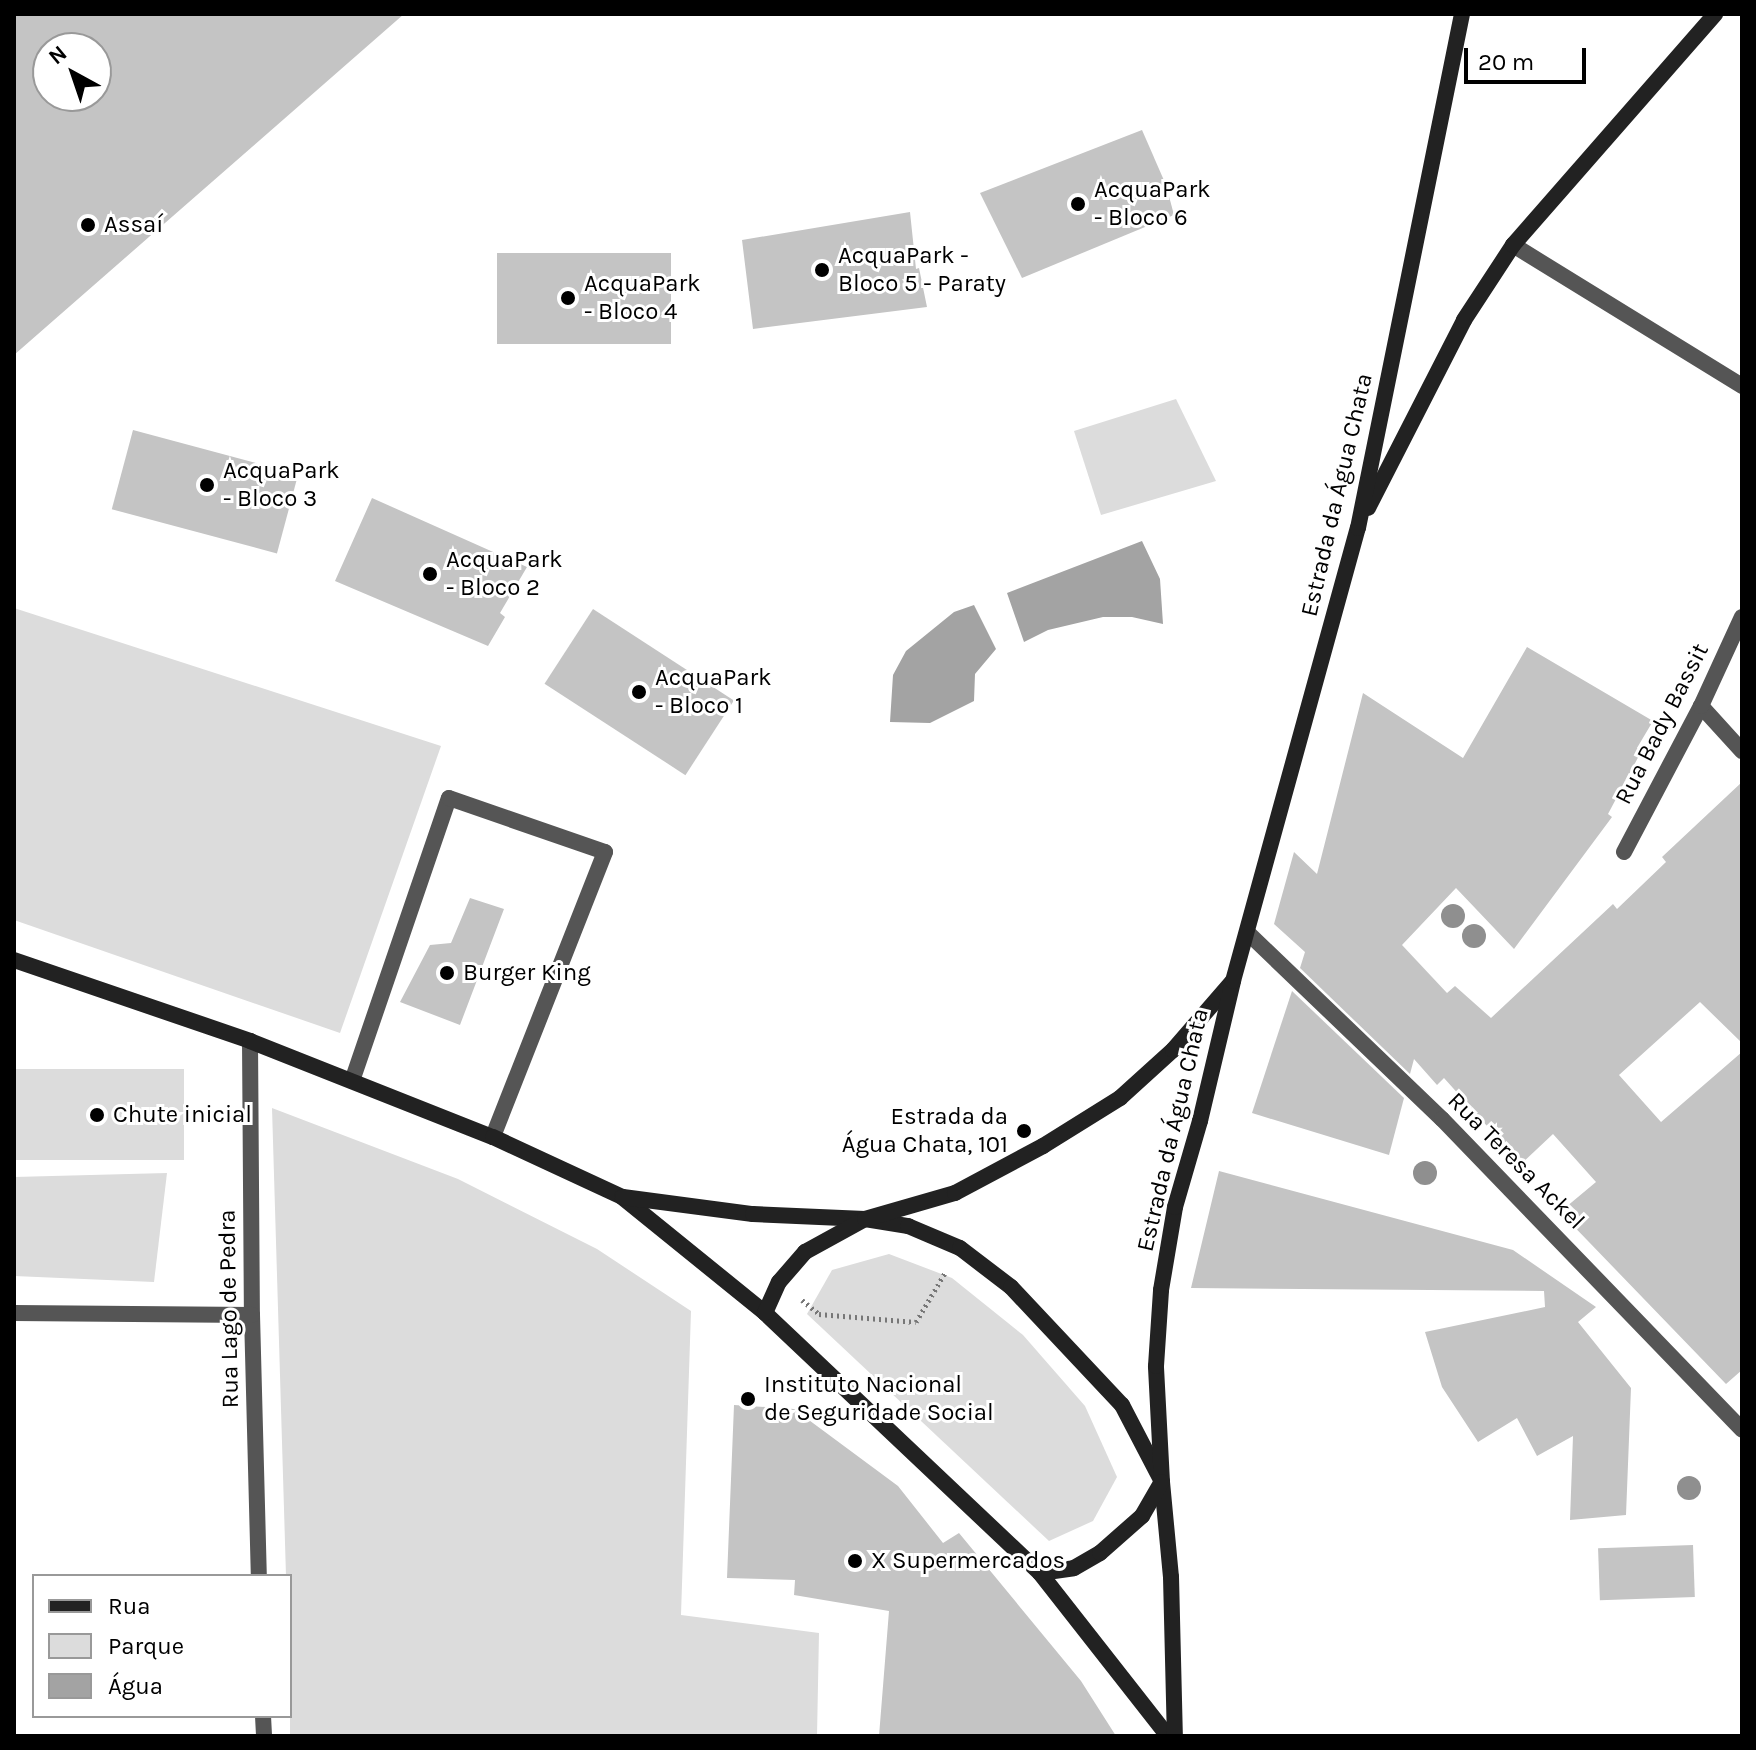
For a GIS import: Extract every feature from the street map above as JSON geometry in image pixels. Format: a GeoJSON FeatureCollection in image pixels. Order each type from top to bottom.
{"type":"FeatureCollection","features":[{"type":"Feature","properties":{"kind":"main road","name":"Estrada da Água Chata"},"geometry":{"type":"LineString","coordinates":[[1175,1736],[1171,1577],[1156,1366],[1161,1290],[1175,1207],[1200,1121],[1233,981],[1358,528],[1462,14]]}},
{"type":"Feature","properties":{"kind":"main road"},"geometry":{"type":"LineString","coordinates":[[1358,528],[1464,320],[1513,245],[1715,14]]}},
{"type":"Feature","properties":{"kind":"main road"},"geometry":{"type":"LineString","coordinates":[[14,960],[250,1041],[493,1137],[622,1197],[765,1313],[1040,1573],[1168,1736]]}},
{"type":"Feature","properties":{"kind":"main road","name":"Estrada da Água Chata"},"geometry":{"type":"LineString","coordinates":[[865,1219],[955,1193],[1043,1146],[1120,1098],[1173,1050],[1233,981]]}},
{"type":"Feature","properties":{"kind":"main road"},"geometry":{"type":"LineString","coordinates":[[622,1197],[753,1214],[865,1219],[908,1226],[960,1248],[1011,1287],[1122,1405],[1162,1482],[1142,1516],[1100,1553],[1074,1568],[1040,1573]]}},
{"type":"Feature","properties":{"kind":"main road"},"geometry":{"type":"LineString","coordinates":[[765,1313],[779,1282],[805,1252],[865,1219]]}},
{"type":"Feature","properties":{"kind":"street"},"geometry":{"type":"LineString","coordinates":[[1513,245],[1742,386]]}},
{"type":"Feature","properties":{"kind":"street","name":"Rua Bady Bassit"},"geometry":{"type":"LineString","coordinates":[[1624,852],[1701,706],[1742,617]]}},
{"type":"Feature","properties":{"kind":"street"},"geometry":{"type":"LineString","coordinates":[[1701,706],[1742,751]]}},
{"type":"Feature","properties":{"kind":"street"},"geometry":{"type":"LineString","coordinates":[[352,1081],[449,798],[605,852],[493,1137]]}},
{"type":"Feature","properties":{"kind":"street","name":"Rua Teresa Ackel"},"geometry":{"type":"LineString","coordinates":[[1248,933],[1442,1119],[1742,1430]]}},
{"type":"Feature","properties":{"kind":"street","name":"Rua Lago de Pedra"},"geometry":{"type":"LineString","coordinates":[[250,1041],[252,1315],[259,1574]]}},
{"type":"Feature","properties":{"kind":"street"},"geometry":{"type":"LineString","coordinates":[[14,1313],[252,1315]]}},
{"type":"Feature","properties":{"kind":"path"},"geometry":{"type":"LineString","coordinates":[[779,1282],[819,1314],[916,1322],[960,1248]]}},
{"type":"Feature","properties":{"kind":"green space"},"geometry":{"type":"Polygon","coordinates":[[[1176,399],[1216,481],[1101,515],[1074,431],[1176,399]]]}},
{"type":"Feature","properties":{"kind":"green space"},"geometry":{"type":"Polygon","coordinates":[[[14,608],[441,746],[340,1033],[14,920],[14,608]]]}},
{"type":"Feature","properties":{"kind":"green space","name":"Chute inicial"},"geometry":{"type":"Polygon","coordinates":[[[14,1069],[184,1069],[184,1160],[14,1160],[14,1069]]]}},
{"type":"Feature","properties":{"kind":"green space"},"geometry":{"type":"Polygon","coordinates":[[[272,1108],[458,1179],[597,1249],[691,1311],[681,1615],[819,1633],[817,1736],[290,1736],[292,1574],[286,1574],[272,1108]]]}},
{"type":"Feature","properties":{"kind":"green space","name":"Chute inicial"},"geometry":{"type":"Polygon","coordinates":[[[167,1173],[154,1282],[14,1276],[14,1177],[167,1173]]]}},
{"type":"Feature","properties":{"kind":"green space"},"geometry":{"type":"Polygon","coordinates":[[[889,1254],[952,1278],[1023,1335],[1085,1406],[1117,1477],[1093,1521],[1049,1541],[807,1314],[832,1270],[889,1254]]]}},
{"type":"Feature","properties":{"kind":"water"},"geometry":{"type":"Polygon","coordinates":[[[1142,541],[1160,579],[1163,624],[1132,617],[1103,617],[1048,630],[1024,642],[1007,593],[1142,541]]]}},
{"type":"Feature","properties":{"kind":"water"},"geometry":{"type":"Polygon","coordinates":[[[974,605],[996,649],[975,674],[974,701],[930,723],[890,722],[893,675],[906,651],[954,612],[974,605]]]}},
{"type":"Feature","properties":{"kind":"building","name":"Assaí"},"geometry":{"type":"Polygon","coordinates":[[[14,14],[404,14],[14,355],[14,14]]]}},
{"type":"Feature","properties":{"kind":"building","name":"AcquaPark - Bloco 6"},"geometry":{"type":"Polygon","coordinates":[[[1142,130],[1166,185],[1174,215],[1022,278],[980,193],[1142,130]]]}},
{"type":"Feature","properties":{"kind":"building","name":"AcquaPark - Bloco 5 - Paraty"},"geometry":{"type":"Polygon","coordinates":[[[910,212],[916,269],[919,268],[927,307],[753,329],[742,240],[910,212]]]}},
{"type":"Feature","properties":{"kind":"building","name":"AcquaPark - Bloco 4"},"geometry":{"type":"Polygon","coordinates":[[[497,253],[671,253],[671,344],[497,344],[497,253]]]}},
{"type":"Feature","properties":{"kind":"building","name":"AcquaPark - Bloco 3"},"geometry":{"type":"Polygon","coordinates":[[[133,430],[298,474],[277,553],[112,509],[133,430]]]}},
{"type":"Feature","properties":{"kind":"building","name":"AcquaPark - Bloco 2"},"geometry":{"type":"Polygon","coordinates":[[[372,498],[527,567],[500,613],[505,617],[488,646],[335,581],[372,498]]]}},
{"type":"Feature","properties":{"kind":"building","name":"AcquaPark - Bloco 1"},"geometry":{"type":"Polygon","coordinates":[[[593,609],[734,700],[685,775],[545,684],[593,609]]]}},
{"type":"Feature","properties":{"kind":"building"},"geometry":{"type":"Polygon","coordinates":[[[1527,647],[1653,721],[1637,748],[1642,750],[1608,814],[1612,817],[1514,949],[1456,888],[1402,945],[1447,993],[1455,986],[1491,1018],[1613,904],[1617,909],[1666,862],[1662,857],[1742,782],[1742,1043],[1700,1002],[1619,1075],[1661,1122],[1742,1052],[1742,1370],[1726,1384],[1560,1212],[1596,1182],[1553,1134],[1521,1164],[1444,1078],[1437,1085],[1414,1059],[1410,1074],[1300,968],[1305,952],[1274,924],[1294,852],[1317,874],[1363,693],[1463,758],[1527,647]]]}},
{"type":"Feature","properties":{"kind":"building","name":"Burger King"},"geometry":{"type":"Polygon","coordinates":[[[470,898],[504,909],[460,1025],[400,1002],[430,945],[451,943],[470,898]]]}},
{"type":"Feature","properties":{"kind":"building"},"geometry":{"type":"Polygon","coordinates":[[[1292,991],[1404,1098],[1389,1155],[1252,1113],[1292,991]]]}},
{"type":"Feature","properties":{"kind":"building"},"geometry":{"type":"Polygon","coordinates":[[[1219,1171],[1513,1250],[1596,1307],[1578,1322],[1631,1388],[1626,1515],[1570,1520],[1573,1436],[1537,1456],[1517,1418],[1478,1442],[1442,1387],[1425,1332],[1545,1307],[1544,1291],[1191,1288],[1219,1171]]]}},
{"type":"Feature","properties":{"kind":"building","name":"X Supermercados"},"geometry":{"type":"Polygon","coordinates":[[[734,1405],[794,1409],[898,1486],[943,1543],[959,1533],[1081,1681],[1116,1736],[879,1736],[889,1611],[794,1595],[795,1580],[727,1578],[734,1405]]]}},
{"type":"Feature","properties":{"kind":"building"},"geometry":{"type":"Polygon","coordinates":[[[1693,1545],[1695,1597],[1600,1600],[1598,1548],[1693,1545]]]}},
{"type":"Feature","properties":{"kind":"place","name":"AcquaPark - Bloco 6"},"geometry":{"type":"Point","coordinates":[1078,204]}},
{"type":"Feature","properties":{"kind":"place","name":"Assaí"},"geometry":{"type":"Point","coordinates":[88,225]}},
{"type":"Feature","properties":{"kind":"place","name":"AcquaPark - Bloco 5 - Paraty"},"geometry":{"type":"Point","coordinates":[822,270]}},
{"type":"Feature","properties":{"kind":"place","name":"AcquaPark - Bloco 4"},"geometry":{"type":"Point","coordinates":[568,298]}},
{"type":"Feature","properties":{"kind":"place","name":"AcquaPark - Bloco 3"},"geometry":{"type":"Point","coordinates":[207,485]}},
{"type":"Feature","properties":{"kind":"place","name":"AcquaPark - Bloco 2"},"geometry":{"type":"Point","coordinates":[430,574]}},
{"type":"Feature","properties":{"kind":"place","name":"AcquaPark - Bloco 1"},"geometry":{"type":"Point","coordinates":[639,692]}},
{"type":"Feature","properties":{"kind":"place","name":"Burger King"},"geometry":{"type":"Point","coordinates":[447,973]}},
{"type":"Feature","properties":{"kind":"place","name":"Chute inicial"},"geometry":{"type":"Point","coordinates":[97,1115]}},
{"type":"Feature","properties":{"kind":"place","name":"Estrada da Água Chata, 101"},"geometry":{"type":"Point","coordinates":[1024,1131]}},
{"type":"Feature","properties":{"kind":"place","name":"Instituto Nacional de Seguridade Social"},"geometry":{"type":"Point","coordinates":[748,1399]}},
{"type":"Feature","properties":{"kind":"place","name":"X Supermercados"},"geometry":{"type":"Point","coordinates":[855,1561]}}]}
